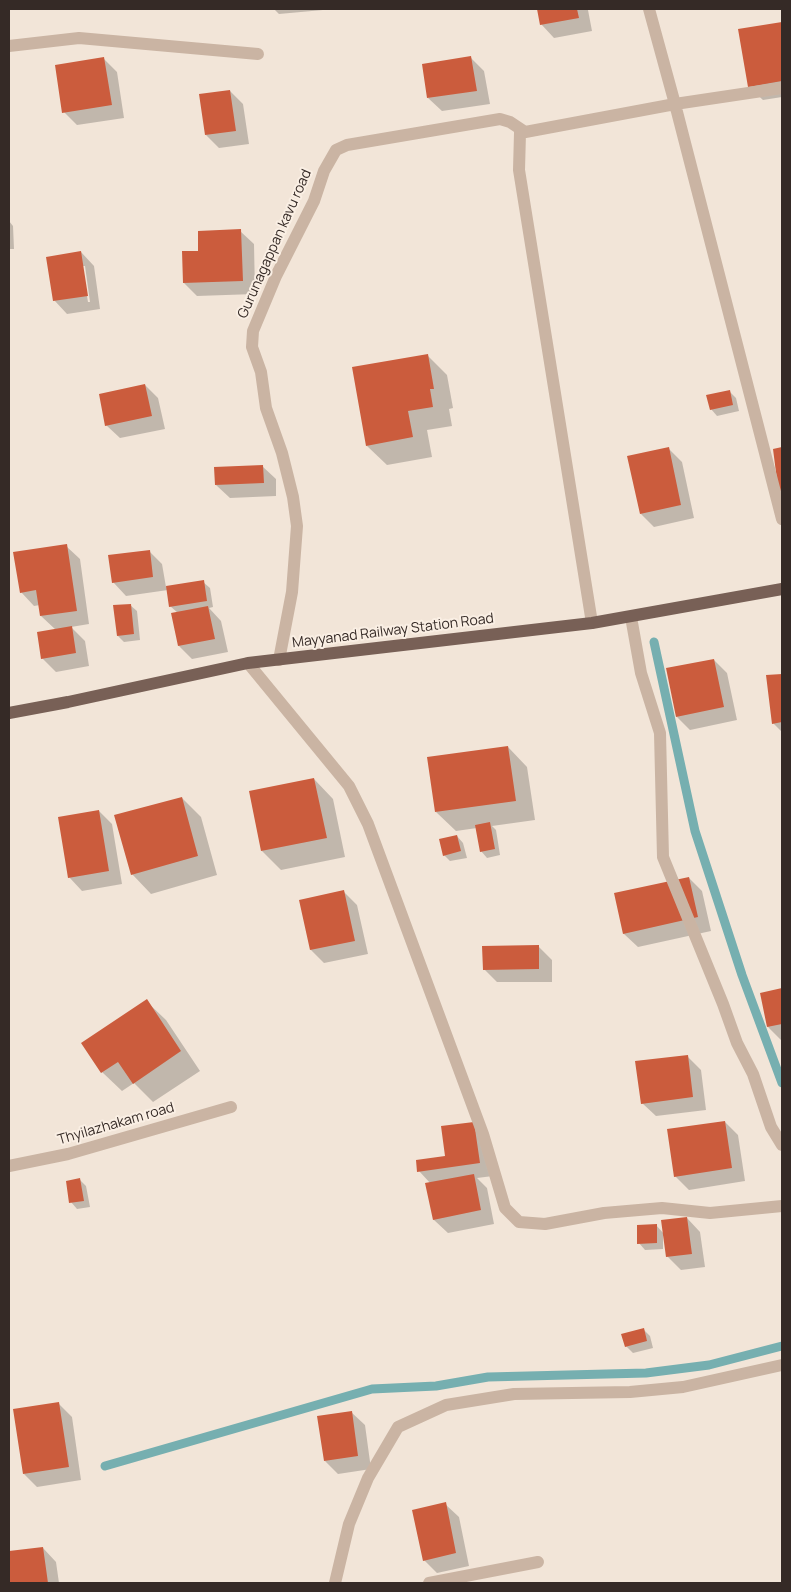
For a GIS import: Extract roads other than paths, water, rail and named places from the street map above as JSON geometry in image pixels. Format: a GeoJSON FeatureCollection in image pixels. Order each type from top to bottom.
{"type":"FeatureCollection","features":[{"type":"Feature","properties":{"kind":"main road","name":"Mayyanad Railway Station Road"},"geometry":{"type":"LineString","coordinates":[[9,713],[248,663],[592,623],[782,589]]}},
{"type":"Feature","properties":{"kind":"street"},"geometry":{"type":"LineString","coordinates":[[649,9],[782,520]]}},
{"type":"Feature","properties":{"kind":"street"},"geometry":{"type":"LineString","coordinates":[[9,46],[80,38],[258,54]]}},
{"type":"Feature","properties":{"kind":"street"},"geometry":{"type":"LineString","coordinates":[[592,623],[519,170],[520,133],[675,104],[782,88]]}},
{"type":"Feature","properties":{"kind":"street","name":"Gurunagappan kavu road"},"geometry":{"type":"LineString","coordinates":[[279,660],[292,592],[297,526],[293,497],[282,453],[266,408],[261,372],[252,347],[253,331],[276,276],[314,202],[324,172],[336,150],[347,145],[500,119],[510,122],[524,132]]}},
{"type":"Feature","properties":{"kind":"street"},"geometry":{"type":"LineString","coordinates":[[631,617],[641,673],[660,733],[663,857],[724,1004],[737,1042],[753,1074],[771,1127],[782,1145]]}},
{"type":"Feature","properties":{"kind":"street"},"geometry":{"type":"LineString","coordinates":[[248,663],[349,786],[368,824],[484,1134],[505,1208],[519,1222],[545,1224],[604,1213],[662,1208],[710,1213],[782,1206]]}},
{"type":"Feature","properties":{"kind":"street","name":"Thyilazhakam road"},"geometry":{"type":"LineString","coordinates":[[9,1166],[68,1154],[231,1107]]}},
{"type":"Feature","properties":{"kind":"street"},"geometry":{"type":"LineString","coordinates":[[335,1583],[349,1524],[368,1478],[398,1426],[446,1405],[514,1394],[630,1392],[683,1387],[782,1366]]}},
{"type":"Feature","properties":{"kind":"street"},"geometry":{"type":"LineString","coordinates":[[429,1583],[538,1562]]}},
{"type":"Feature","properties":{"kind":"waterway"},"geometry":{"type":"LineString","coordinates":[[654,642],[695,831],[742,975],[782,1083]]}},
{"type":"Feature","properties":{"kind":"waterway"},"geometry":{"type":"LineString","coordinates":[[105,1466],[372,1389],[436,1386],[488,1377],[646,1373],[709,1365],[782,1346]]}}]}
